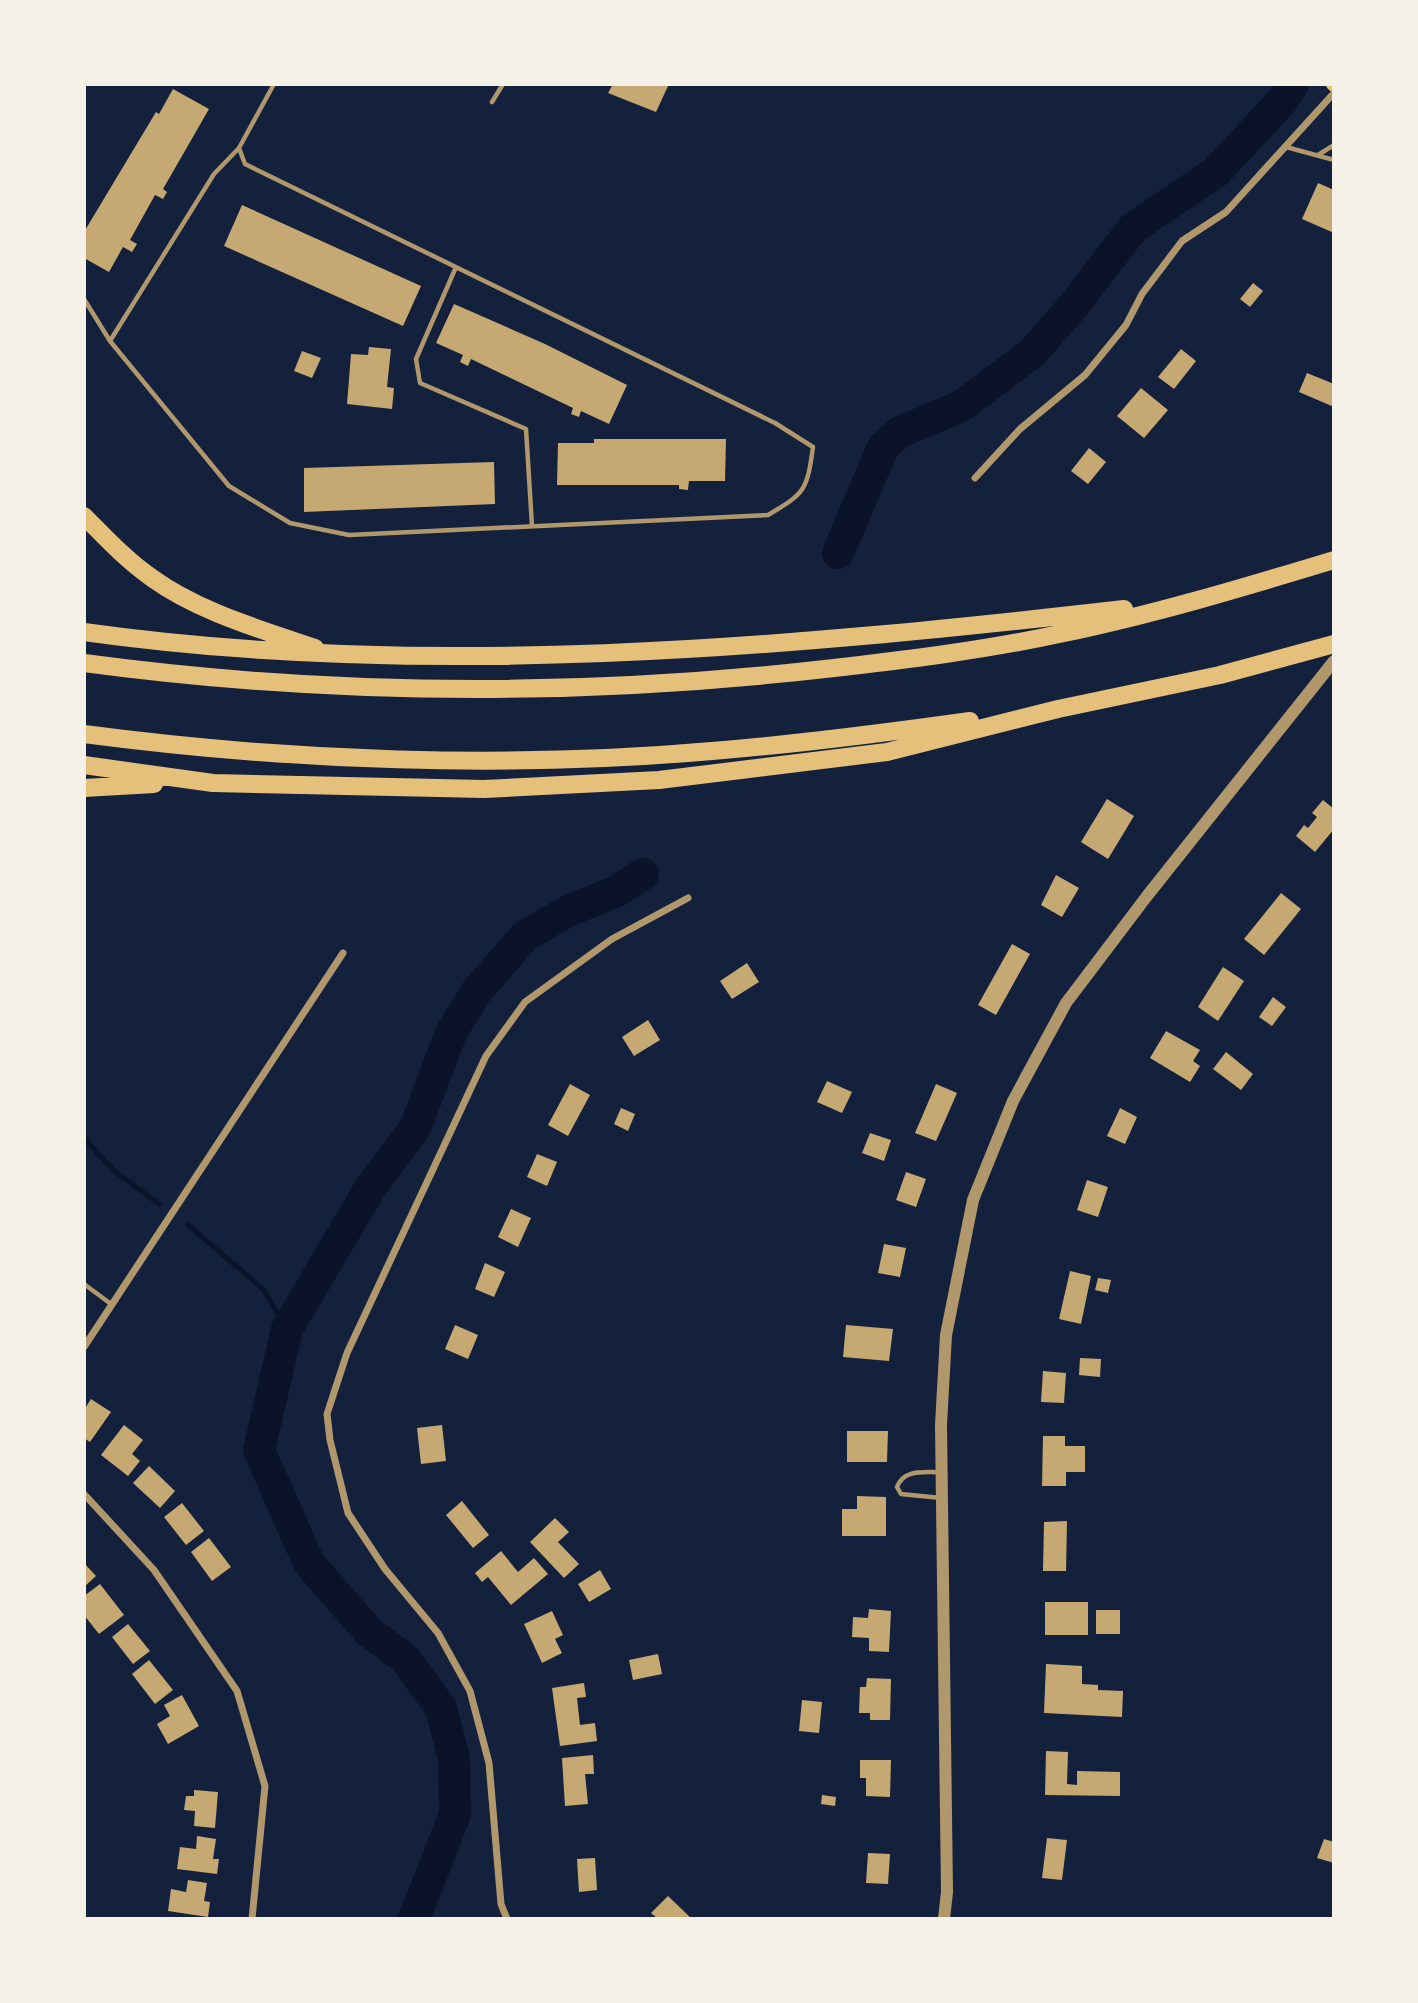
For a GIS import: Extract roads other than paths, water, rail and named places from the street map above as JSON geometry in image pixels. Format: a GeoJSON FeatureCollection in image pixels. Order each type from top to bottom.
{"type":"FeatureCollection","features":[{"type":"Feature","properties":{"kind":"highway"},"geometry":{"type":"LineString","coordinates":[[84,516],[122,555],[154,580],[232,619],[331,654]]}},
{"type":"Feature","properties":{"kind":"highway"},"geometry":{"type":"LineString","coordinates":[[84,663],[264,682],[408,689],[568,688],[713,682],[910,659],[1051,636],[1190,601],[1329,561]]}},
{"type":"Feature","properties":{"kind":"highway"},"geometry":{"type":"LineString","coordinates":[[84,632],[265,651],[331,654],[579,654],[991,624],[1190,601]]}},
{"type":"Feature","properties":{"kind":"highway"},"geometry":{"type":"LineString","coordinates":[[84,788],[107,784],[213,783],[484,789],[659,780],[887,752],[1058,709],[1220,675],[1334,644]]}},
{"type":"Feature","properties":{"kind":"highway"},"geometry":{"type":"LineString","coordinates":[[84,734],[251,750],[374,757],[512,760],[710,752],[841,739],[1058,709]]}},
{"type":"Feature","properties":{"kind":"highway"},"geometry":{"type":"LineString","coordinates":[[84,765],[213,783]]}},
{"type":"Feature","properties":{"kind":"street"},"geometry":{"type":"LineString","coordinates":[[975,478],[1020,429],[1085,375],[1126,325],[1142,294],[1182,241],[1226,212],[1334,93]]}},
{"type":"Feature","properties":{"kind":"street"},"geometry":{"type":"LineString","coordinates":[[944,1919],[947,1892],[941,1472],[948,1322],[973,1199],[1013,1101],[1066,1003],[1147,896],[1334,661]]}},
{"type":"Feature","properties":{"kind":"street"},"geometry":{"type":"LineString","coordinates":[[507,1919],[501,1904],[489,1763],[470,1690],[438,1633],[385,1569],[348,1513],[330,1440],[327,1415],[347,1353],[486,1056],[525,1002],[612,939],[688,898]]}},
{"type":"Feature","properties":{"kind":"street"},"geometry":{"type":"LineString","coordinates":[[84,1348],[343,953]]}},
{"type":"Feature","properties":{"kind":"street"},"geometry":{"type":"LineString","coordinates":[[84,1494],[154,1570],[237,1691],[265,1786],[252,1919]]}},
{"type":"Feature","properties":{"kind":"lane"},"geometry":{"type":"LineString","coordinates":[[110,341],[214,174],[239,148],[274,84]]}},
{"type":"Feature","properties":{"kind":"lane"},"geometry":{"type":"LineString","coordinates":[[492,102],[503,84]]}},
{"type":"Feature","properties":{"kind":"lane"},"geometry":{"type":"LineString","coordinates":[[1317,155],[1334,145]]}},
{"type":"Feature","properties":{"kind":"lane"},"geometry":{"type":"LineString","coordinates":[[1285,147],[1334,160]]}},
{"type":"Feature","properties":{"kind":"lane"},"geometry":{"type":"LineString","coordinates":[[84,299],[110,341],[229,486],[290,523],[349,535],[768,515],[801,495],[810,470],[813,447],[775,423],[245,164],[239,148]]}},
{"type":"Feature","properties":{"kind":"lane"},"geometry":{"type":"LineString","coordinates":[[456,267],[416,359],[420,383],[527,429],[532,526]]}},
{"type":"Feature","properties":{"kind":"lane"},"geometry":{"type":"LineString","coordinates":[[84,1284],[111,1304]]}},
{"type":"Feature","properties":{"kind":"lane"},"geometry":{"type":"LineString","coordinates":[[941,1472],[911,1473],[903,1476],[897,1487],[901,1494],[909,1497],[942,1498]]}},
{"type":"Feature","properties":{"kind":"waterway"},"geometry":{"type":"LineString","coordinates":[[838,553],[883,447],[900,432],[962,406],[1033,352],[1075,304],[1133,228],[1216,172],[1282,101],[1293,84]]}},
{"type":"Feature","properties":{"kind":"waterway"},"geometry":{"type":"LineString","coordinates":[[414,1919],[455,1814],[454,1759],[441,1708],[405,1659],[369,1632],[309,1563],[259,1450],[287,1329],[369,1190],[415,1128],[451,1033],[476,992],[525,936],[568,911],[617,891],[643,874]]}},
{"type":"Feature","properties":{"kind":"waterway"},"geometry":{"type":"LineString","coordinates":[[84,1138],[113,1170],[159,1204]]}},
{"type":"Feature","properties":{"kind":"waterway"},"geometry":{"type":"LineString","coordinates":[[188,1225],[263,1289],[287,1329]]}}]}
